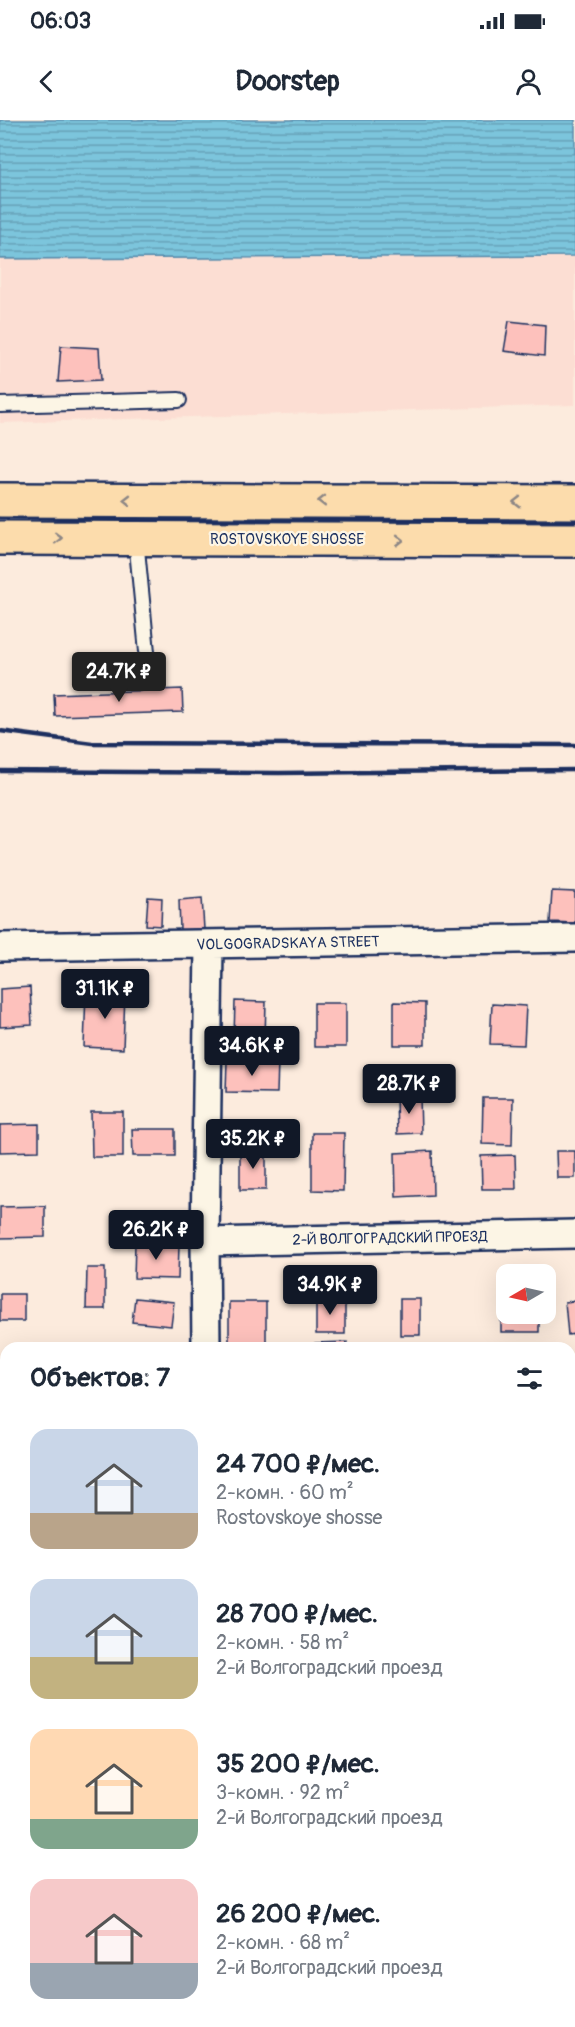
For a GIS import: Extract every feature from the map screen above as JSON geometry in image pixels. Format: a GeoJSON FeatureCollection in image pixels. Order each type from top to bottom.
{"type":"FeatureCollection","features":[{"type":"Feature","properties":{"kind":"main road"},"geometry":{"type":"LineString","coordinates":[[0,500],[575,502]]}},
{"type":"Feature","properties":{"kind":"main road","name":"ROSTOVSKOYE SHOSSE"},"geometry":{"type":"LineString","coordinates":[[0,538],[575,540]]}},
{"type":"Feature","properties":{"kind":"street","name":"VOLGOGRADSKAYA STREET"},"geometry":{"type":"LineString","coordinates":[[0,947],[575,938]]}},
{"type":"Feature","properties":{"kind":"street"},"geometry":{"type":"LineString","coordinates":[[206,1342],[209,945]]}},
{"type":"Feature","properties":{"kind":"street","name":"2-Й ВОЛГОГРАДСКИЙ ПРОЕЗД"},"geometry":{"type":"LineString","coordinates":[[205,1242],[575,1234]]}},
{"type":"Feature","properties":{"kind":"lane"},"geometry":{"type":"LineString","coordinates":[[0,405],[179,400]]}},
{"type":"Feature","properties":{"kind":"lane"},"geometry":{"type":"LineString","coordinates":[[136,539],[148,662]]}},
{"type":"Feature","properties":{"kind":"shaded area"},"geometry":{"type":"Polygon","coordinates":[[[0,120],[575,120],[575,405],[0,423],[0,120]]]}},
{"type":"Feature","properties":{"kind":"water"},"geometry":{"type":"Polygon","coordinates":[[[0,120],[575,120],[575,256],[0,259],[0,120]]]}},
{"type":"Feature","properties":{"kind":"building"},"geometry":{"type":"Polygon","coordinates":[[[509,321],[545,325],[544,356],[504,351],[509,321]]]}},
{"type":"Feature","properties":{"kind":"building"},"geometry":{"type":"Polygon","coordinates":[[[61,346],[99,348],[101,380],[58,382],[61,346]]]}},
{"type":"Feature","properties":{"kind":"building"},"geometry":{"type":"Polygon","coordinates":[[[182,689],[183,712],[55,716],[54,694],[182,689]]]}},
{"type":"Feature","properties":{"kind":"building"},"geometry":{"type":"Polygon","coordinates":[[[552,891],[575,892],[575,923],[550,922],[552,891]]]}},
{"type":"Feature","properties":{"kind":"building"},"geometry":{"type":"Polygon","coordinates":[[[148,897],[162,898],[161,926],[146,925],[148,897]]]}},
{"type":"Feature","properties":{"kind":"building"},"geometry":{"type":"Polygon","coordinates":[[[202,898],[204,929],[180,930],[179,900],[202,898]]]}},
{"type":"Feature","properties":{"kind":"building"},"geometry":{"type":"Polygon","coordinates":[[[30,987],[32,1025],[0,1027],[0,989],[30,987]]]}},
{"type":"Feature","properties":{"kind":"building"},"geometry":{"type":"Polygon","coordinates":[[[86,992],[125,993],[123,1049],[84,1047],[86,992]]]}},
{"type":"Feature","properties":{"kind":"building"},"geometry":{"type":"Polygon","coordinates":[[[235,1001],[266,1002],[265,1038],[234,1037],[235,1001]]]}},
{"type":"Feature","properties":{"kind":"building"},"geometry":{"type":"Polygon","coordinates":[[[394,1002],[425,1003],[425,1045],[394,1045],[394,1002]]]}},
{"type":"Feature","properties":{"kind":"building"},"geometry":{"type":"Polygon","coordinates":[[[314,1003],[346,1003],[346,1047],[314,1047],[314,1003]]]}},
{"type":"Feature","properties":{"kind":"building"},"geometry":{"type":"Polygon","coordinates":[[[492,1004],[526,1006],[524,1045],[490,1044],[492,1004]]]}},
{"type":"Feature","properties":{"kind":"building"},"geometry":{"type":"Polygon","coordinates":[[[227,1061],[278,1062],[277,1093],[226,1092],[227,1061]]]}},
{"type":"Feature","properties":{"kind":"building"},"geometry":{"type":"Polygon","coordinates":[[[420,1096],[421,1133],[397,1134],[396,1097],[420,1096]]]}},
{"type":"Feature","properties":{"kind":"building"},"geometry":{"type":"Polygon","coordinates":[[[483,1098],[513,1098],[512,1145],[482,1144],[483,1098]]]}},
{"type":"Feature","properties":{"kind":"building"},"geometry":{"type":"Polygon","coordinates":[[[91,1112],[123,1112],[123,1157],[92,1157],[91,1112]]]}},
{"type":"Feature","properties":{"kind":"building"},"geometry":{"type":"Polygon","coordinates":[[[39,1124],[39,1151],[0,1152],[0,1125],[39,1124]]]}},
{"type":"Feature","properties":{"kind":"building"},"geometry":{"type":"Polygon","coordinates":[[[132,1129],[175,1129],[175,1156],[133,1156],[132,1129]]]}},
{"type":"Feature","properties":{"kind":"building"},"geometry":{"type":"Polygon","coordinates":[[[312,1133],[344,1133],[343,1191],[312,1190],[312,1133]]]}},
{"type":"Feature","properties":{"kind":"building"},"geometry":{"type":"Polygon","coordinates":[[[240,1150],[266,1151],[266,1190],[240,1190],[240,1150]]]}},
{"type":"Feature","properties":{"kind":"building"},"geometry":{"type":"Polygon","coordinates":[[[432,1151],[433,1195],[396,1197],[395,1153],[432,1151]]]}},
{"type":"Feature","properties":{"kind":"building"},"geometry":{"type":"Polygon","coordinates":[[[556,1151],[575,1151],[575,1178],[557,1178],[556,1151]]]}},
{"type":"Feature","properties":{"kind":"building"},"geometry":{"type":"Polygon","coordinates":[[[515,1155],[516,1189],[482,1189],[481,1156],[515,1155]]]}},
{"type":"Feature","properties":{"kind":"building"},"geometry":{"type":"Polygon","coordinates":[[[45,1206],[45,1237],[0,1238],[0,1207],[45,1206]]]}},
{"type":"Feature","properties":{"kind":"building"},"geometry":{"type":"Polygon","coordinates":[[[135,1243],[179,1244],[178,1279],[134,1278],[135,1243]]]}},
{"type":"Feature","properties":{"kind":"building"},"geometry":{"type":"Polygon","coordinates":[[[87,1268],[105,1268],[105,1309],[86,1309],[87,1268]]]}},
{"type":"Feature","properties":{"kind":"building"},"geometry":{"type":"Polygon","coordinates":[[[0,1294],[24,1294],[24,1321],[0,1321],[0,1294]]]}},
{"type":"Feature","properties":{"kind":"building"},"geometry":{"type":"Polygon","coordinates":[[[316,1297],[345,1298],[345,1334],[316,1334],[316,1297]]]}},
{"type":"Feature","properties":{"kind":"building"},"geometry":{"type":"Polygon","coordinates":[[[135,1298],[174,1302],[171,1326],[132,1322],[135,1298]]]}},
{"type":"Feature","properties":{"kind":"building"},"geometry":{"type":"Polygon","coordinates":[[[400,1299],[420,1299],[420,1335],[400,1335],[400,1299]]]}},
{"type":"Feature","properties":{"kind":"building"},"geometry":{"type":"Polygon","coordinates":[[[575,1301],[575,1334],[568,1335],[565,1302],[575,1301]]]}},
{"type":"Feature","properties":{"kind":"building"},"geometry":{"type":"Polygon","coordinates":[[[229,1302],[266,1302],[266,1342],[229,1342],[229,1302]]]}},
{"type":"Feature","properties":{"kind":"building"},"geometry":{"type":"Polygon","coordinates":[[[501,1324],[539,1324],[539,1332],[501,1332],[501,1324]]]}},
{"type":"Feature","properties":{"kind":"railway"},"geometry":{"type":"LineString","coordinates":[[0,731],[92,743],[575,745]]}},
{"type":"Feature","properties":{"kind":"railway"},"geometry":{"type":"LineString","coordinates":[[0,771],[279,773],[575,770]]}}]}
